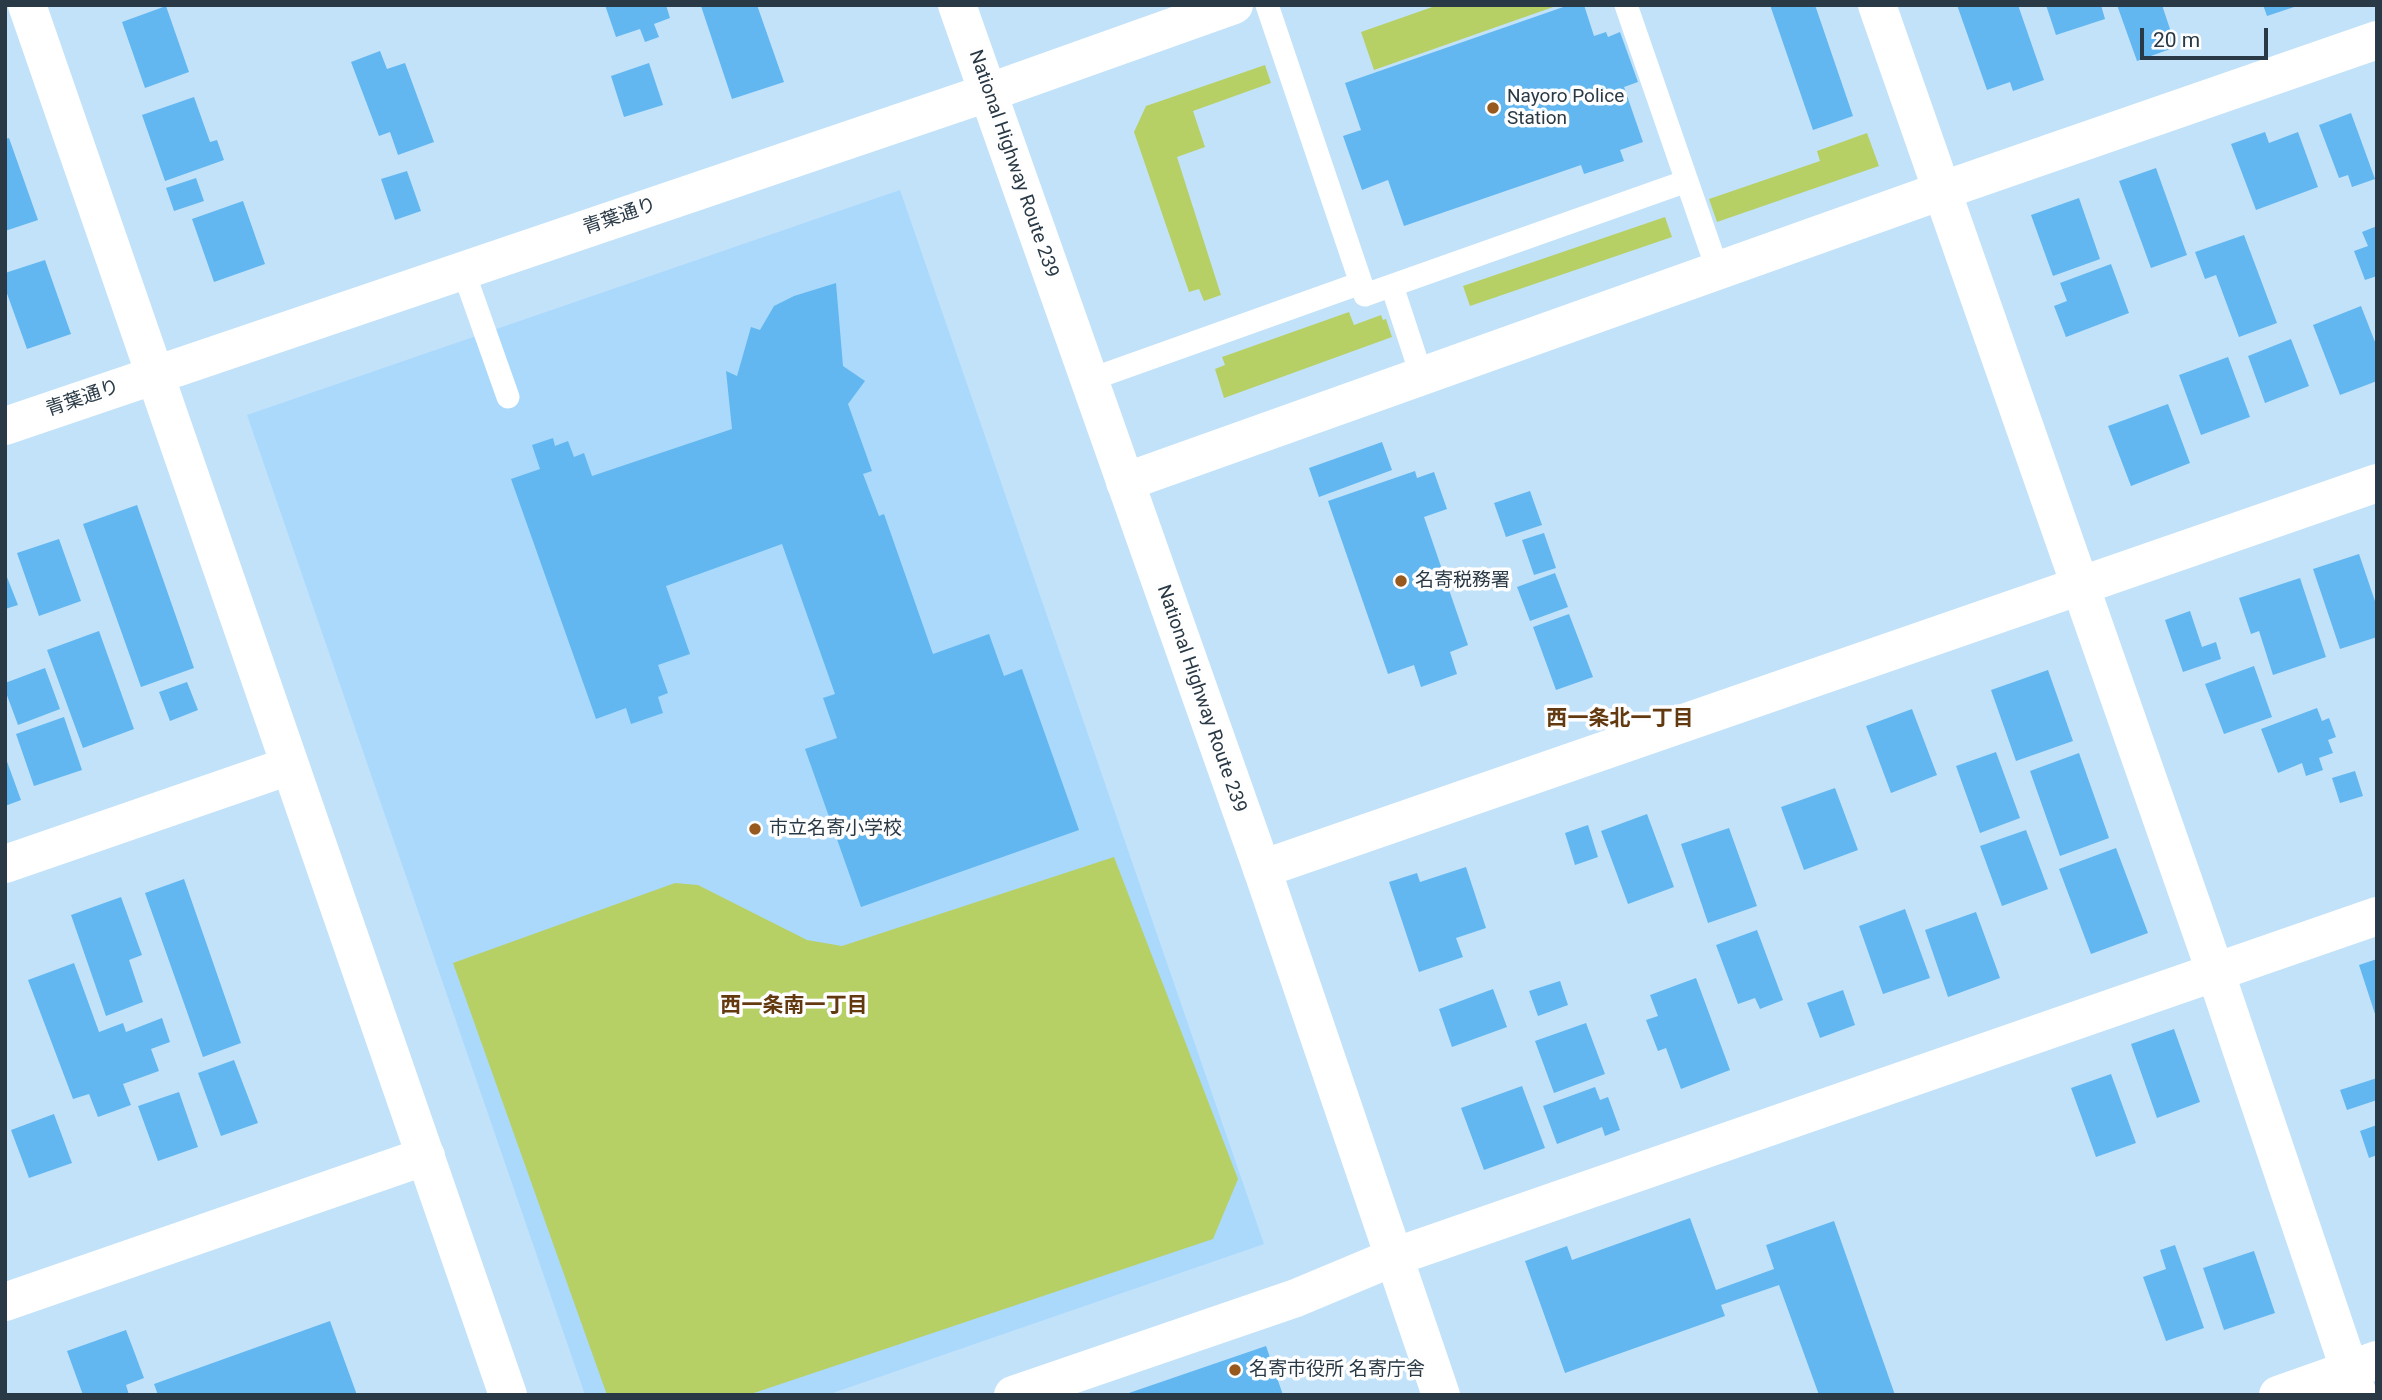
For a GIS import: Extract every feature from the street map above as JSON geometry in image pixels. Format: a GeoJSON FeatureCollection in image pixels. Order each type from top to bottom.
{"type":"FeatureCollection","features":[{"type":"Feature","properties":{"kind":"main road"},"geometry":{"type":"LineString","coordinates":[[27,5],[508,1395]]}},
{"type":"Feature","properties":{"kind":"main road","name":"National Highway Route 239"},"geometry":{"type":"LineString","coordinates":[[957,5],[1262,870],[1441,1395]]}},
{"type":"Feature","properties":{"kind":"main road","name":"青葉通り"},"geometry":{"type":"LineString","coordinates":[[5,426],[988,93],[1234,5]]}},
{"type":"Feature","properties":{"kind":"main road"},"geometry":{"type":"LineString","coordinates":[[1877,5],[2215,971],[2361,1375],[2278,1395]]}},
{"type":"Feature","properties":{"kind":"main road"},"geometry":{"type":"LineString","coordinates":[[1125,482],[1941,191],[2377,40]]}},
{"type":"Feature","properties":{"kind":"main road"},"geometry":{"type":"LineString","coordinates":[[1262,870],[2377,483]]}},
{"type":"Feature","properties":{"kind":"main road"},"geometry":{"type":"LineString","coordinates":[[5,864],[289,766]]}},
{"type":"Feature","properties":{"kind":"main road"},"geometry":{"type":"LineString","coordinates":[[1013,1395],[1296,1298],[1394,1257],[2377,916]]}},
{"type":"Feature","properties":{"kind":"main road"},"geometry":{"type":"LineString","coordinates":[[5,1302],[426,1156]]}},
{"type":"Feature","properties":{"kind":"lane"},"geometry":{"type":"LineString","coordinates":[[1267,5],[1365,295],[1687,181]]}},
{"type":"Feature","properties":{"kind":"lane"},"geometry":{"type":"LineString","coordinates":[[1626,5],[1718,271]]}},
{"type":"Feature","properties":{"kind":"lane"},"geometry":{"type":"LineString","coordinates":[[463,270],[508,397]]}},
{"type":"Feature","properties":{"kind":"lane"},"geometry":{"type":"LineString","coordinates":[[1089,380],[1361,283]]}},
{"type":"Feature","properties":{"kind":"lane"},"geometry":{"type":"LineString","coordinates":[[1392,286],[1422,377]]}},
{"type":"Feature","properties":{"kind":"shaded area","name":"市立名寄小学校"},"geometry":{"type":"Polygon","coordinates":[[[900,190],[1264,1244],[827,1395],[585,1395],[247,415],[900,190]]]}},
{"type":"Feature","properties":{"kind":"green space"},"geometry":{"type":"Polygon","coordinates":[[[1438,5],[1559,5],[1374,70],[1361,32],[1438,5]]]}},
{"type":"Feature","properties":{"kind":"green space"},"geometry":{"type":"Polygon","coordinates":[[[1265,65],[1271,83],[1193,111],[1205,147],[1177,157],[1221,295],[1204,301],[1199,289],[1189,292],[1134,132],[1146,106],[1265,65]]]}},
{"type":"Feature","properties":{"kind":"green space"},"geometry":{"type":"Polygon","coordinates":[[[1867,133],[1879,166],[1717,222],[1709,199],[1820,161],[1817,151],[1867,133]]]}},
{"type":"Feature","properties":{"kind":"green space"},"geometry":{"type":"Polygon","coordinates":[[[1665,217],[1672,237],[1470,306],[1463,286],[1665,217]]]}},
{"type":"Feature","properties":{"kind":"green space"},"geometry":{"type":"Polygon","coordinates":[[[1349,312],[1354,325],[1381,315],[1383,320],[1386,319],[1392,337],[1224,398],[1215,369],[1225,365],[1222,357],[1349,312]]]}},
{"type":"Feature","properties":{"kind":"green space"},"geometry":{"type":"Polygon","coordinates":[[[1114,857],[1238,1179],[1213,1239],[748,1395],[607,1395],[453,963],[675,883],[698,885],[807,940],[842,946],[1114,857]]]}},
{"type":"Feature","properties":{"kind":"building"},"geometry":{"type":"Polygon","coordinates":[[[605,5],[666,5],[670,18],[654,24],[659,37],[645,42],[640,29],[616,37],[605,5]]]}},
{"type":"Feature","properties":{"kind":"building"},"geometry":{"type":"Polygon","coordinates":[[[757,5],[784,82],[732,99],[701,6],[757,5]]]}},
{"type":"Feature","properties":{"kind":"building","name":"Nayoro Police Station"},"geometry":{"type":"Polygon","coordinates":[[[1569,5],[1584,5],[1594,36],[1606,32],[1608,37],[1620,32],[1638,82],[1624,87],[1643,142],[1620,150],[1624,161],[1584,174],[1581,165],[1404,226],[1388,180],[1362,190],[1343,136],[1361,130],[1345,83],[1569,5]]]}},
{"type":"Feature","properties":{"kind":"building"},"geometry":{"type":"Polygon","coordinates":[[[1770,5],[1815,5],[1853,116],[1813,130],[1770,5]]]}},
{"type":"Feature","properties":{"kind":"building"},"geometry":{"type":"Polygon","coordinates":[[[1957,5],[2018,5],[2044,80],[2013,91],[2010,82],[1987,90],[1957,5]]]}},
{"type":"Feature","properties":{"kind":"building"},"geometry":{"type":"Polygon","coordinates":[[[2046,5],[2101,5],[2105,19],[2056,35],[2046,5]]]}},
{"type":"Feature","properties":{"kind":"building"},"geometry":{"type":"Polygon","coordinates":[[[2117,5],[2162,5],[2176,47],[2137,61],[2117,5]]]}},
{"type":"Feature","properties":{"kind":"building"},"geometry":{"type":"Polygon","coordinates":[[[2263,5],[2297,5],[2297,6],[2267,16],[2263,5]]]}},
{"type":"Feature","properties":{"kind":"building"},"geometry":{"type":"Polygon","coordinates":[[[166,6],[189,72],[145,88],[122,22],[166,6]]]}},
{"type":"Feature","properties":{"kind":"building"},"geometry":{"type":"Polygon","coordinates":[[[380,51],[387,69],[405,63],[434,142],[398,155],[390,132],[379,136],[351,62],[380,51]]]}},
{"type":"Feature","properties":{"kind":"building"},"geometry":{"type":"Polygon","coordinates":[[[649,63],[663,105],[624,117],[611,76],[649,63]]]}},
{"type":"Feature","properties":{"kind":"building"},"geometry":{"type":"Polygon","coordinates":[[[194,97],[210,142],[217,140],[224,160],[165,181],[142,115],[194,97]]]}},
{"type":"Feature","properties":{"kind":"building"},"geometry":{"type":"Polygon","coordinates":[[[2351,113],[2375,179],[2352,187],[2348,175],[2339,178],[2319,125],[2351,113]]]}},
{"type":"Feature","properties":{"kind":"building"},"geometry":{"type":"Polygon","coordinates":[[[2265,132],[2269,143],[2298,132],[2318,187],[2256,210],[2231,144],[2265,132]]]}},
{"type":"Feature","properties":{"kind":"building"},"geometry":{"type":"Polygon","coordinates":[[[9,138],[38,220],[5,231],[5,139],[9,138]]]}},
{"type":"Feature","properties":{"kind":"building"},"geometry":{"type":"Polygon","coordinates":[[[2156,168],[2187,255],[2151,268],[2119,181],[2156,168]]]}},
{"type":"Feature","properties":{"kind":"building"},"geometry":{"type":"Polygon","coordinates":[[[407,171],[421,211],[395,220],[381,179],[407,171]]]}},
{"type":"Feature","properties":{"kind":"building"},"geometry":{"type":"Polygon","coordinates":[[[196,178],[204,201],[174,211],[166,188],[196,178]]]}},
{"type":"Feature","properties":{"kind":"building"},"geometry":{"type":"Polygon","coordinates":[[[2079,198],[2100,259],[2053,276],[2031,215],[2079,198]]]}},
{"type":"Feature","properties":{"kind":"building"},"geometry":{"type":"Polygon","coordinates":[[[243,201],[265,264],[214,282],[192,219],[243,201]]]}},
{"type":"Feature","properties":{"kind":"building"},"geometry":{"type":"Polygon","coordinates":[[[2377,226],[2377,276],[2365,280],[2354,251],[2368,246],[2362,232],[2377,226]]]}},
{"type":"Feature","properties":{"kind":"building"},"geometry":{"type":"Polygon","coordinates":[[[2244,235],[2277,323],[2239,337],[2216,275],[2205,279],[2195,252],[2244,235]]]}},
{"type":"Feature","properties":{"kind":"building"},"geometry":{"type":"Polygon","coordinates":[[[45,260],[71,334],[27,349],[5,288],[5,273],[45,260]]]}},
{"type":"Feature","properties":{"kind":"building"},"geometry":{"type":"Polygon","coordinates":[[[2111,264],[2129,313],[2066,337],[2054,306],[2067,301],[2060,283],[2111,264]]]}},
{"type":"Feature","properties":{"kind":"building"},"geometry":{"type":"Polygon","coordinates":[[[836,283],[843,366],[865,381],[848,404],[872,471],[863,474],[879,516],[884,514],[933,654],[989,634],[1004,676],[1022,669],[1079,830],[861,907],[805,749],[837,738],[823,698],[835,694],[782,544],[666,586],[690,654],[658,665],[668,693],[658,697],[663,713],[631,724],[626,708],[596,719],[511,479],[540,469],[532,445],[553,438],[555,446],[568,441],[574,457],[584,453],[592,476],[732,429],[726,371],[737,376],[751,327],[760,330],[774,306],[794,296],[836,283]]]}},
{"type":"Feature","properties":{"kind":"building"},"geometry":{"type":"Polygon","coordinates":[[[2361,306],[2377,347],[2377,381],[2340,395],[2313,325],[2361,306]]]}},
{"type":"Feature","properties":{"kind":"building"},"geometry":{"type":"Polygon","coordinates":[[[2291,339],[2309,386],[2265,403],[2248,356],[2291,339]]]}},
{"type":"Feature","properties":{"kind":"building"},"geometry":{"type":"Polygon","coordinates":[[[2228,357],[2250,417],[2201,435],[2179,375],[2228,357]]]}},
{"type":"Feature","properties":{"kind":"building"},"geometry":{"type":"Polygon","coordinates":[[[2168,404],[2190,463],[2131,486],[2108,426],[2168,404]]]}},
{"type":"Feature","properties":{"kind":"building"},"geometry":{"type":"Polygon","coordinates":[[[1382,442],[1392,470],[1319,497],[1309,468],[1382,442]]]}},
{"type":"Feature","properties":{"kind":"building","name":"名寄税務署"},"geometry":{"type":"Polygon","coordinates":[[[1415,471],[1417,478],[1434,472],[1447,509],[1424,517],[1468,645],[1450,652],[1457,674],[1421,687],[1414,665],[1388,674],[1328,501],[1415,471]]]}},
{"type":"Feature","properties":{"kind":"building"},"geometry":{"type":"Polygon","coordinates":[[[1530,491],[1542,525],[1506,537],[1494,503],[1530,491]]]}},
{"type":"Feature","properties":{"kind":"building"},"geometry":{"type":"Polygon","coordinates":[[[137,505],[194,668],[141,687],[83,524],[137,505]]]}},
{"type":"Feature","properties":{"kind":"building"},"geometry":{"type":"Polygon","coordinates":[[[1544,533],[1556,568],[1534,575],[1522,540],[1544,533]]]}},
{"type":"Feature","properties":{"kind":"building"},"geometry":{"type":"Polygon","coordinates":[[[59,539],[81,601],[39,616],[17,553],[59,539]]]}},
{"type":"Feature","properties":{"kind":"building"},"geometry":{"type":"Polygon","coordinates":[[[2359,554],[2377,607],[2377,637],[2340,649],[2313,569],[2359,554]]]}},
{"type":"Feature","properties":{"kind":"building"},"geometry":{"type":"Polygon","coordinates":[[[5,572],[18,605],[5,609],[5,572]]]}},
{"type":"Feature","properties":{"kind":"building"},"geometry":{"type":"Polygon","coordinates":[[[1555,573],[1568,607],[1530,621],[1517,587],[1555,573]]]}},
{"type":"Feature","properties":{"kind":"building"},"geometry":{"type":"Polygon","coordinates":[[[2300,578],[2326,657],[2273,675],[2259,631],[2251,634],[2239,598],[2300,578]]]}},
{"type":"Feature","properties":{"kind":"building"},"geometry":{"type":"Polygon","coordinates":[[[2190,611],[2202,647],[2216,642],[2221,659],[2183,672],[2165,620],[2190,611]]]}},
{"type":"Feature","properties":{"kind":"building"},"geometry":{"type":"Polygon","coordinates":[[[1569,614],[1593,677],[1556,690],[1533,627],[1569,614]]]}},
{"type":"Feature","properties":{"kind":"building"},"geometry":{"type":"Polygon","coordinates":[[[99,631],[134,729],[83,748],[47,650],[99,631]]]}},
{"type":"Feature","properties":{"kind":"building"},"geometry":{"type":"Polygon","coordinates":[[[2254,666],[2272,717],[2224,734],[2205,684],[2254,666]]]}},
{"type":"Feature","properties":{"kind":"building"},"geometry":{"type":"Polygon","coordinates":[[[45,668],[60,709],[18,725],[5,683],[45,668]]]}},
{"type":"Feature","properties":{"kind":"building"},"geometry":{"type":"Polygon","coordinates":[[[2048,670],[2073,741],[2016,761],[1991,690],[2048,670]]]}},
{"type":"Feature","properties":{"kind":"building"},"geometry":{"type":"Polygon","coordinates":[[[187,682],[198,710],[170,721],[159,692],[187,682]]]}},
{"type":"Feature","properties":{"kind":"building"},"geometry":{"type":"Polygon","coordinates":[[[2317,708],[2322,721],[2329,718],[2336,737],[2328,740],[2333,753],[2319,758],[2323,770],[2306,776],[2302,763],[2278,773],[2261,729],[2317,708]]]}},
{"type":"Feature","properties":{"kind":"building"},"geometry":{"type":"Polygon","coordinates":[[[1912,709],[1937,775],[1891,793],[1866,726],[1912,709]]]}},
{"type":"Feature","properties":{"kind":"building"},"geometry":{"type":"Polygon","coordinates":[[[64,717],[82,770],[34,786],[16,734],[64,717]]]}},
{"type":"Feature","properties":{"kind":"building"},"geometry":{"type":"Polygon","coordinates":[[[1996,752],[2020,818],[1980,833],[1956,766],[1996,752]]]}},
{"type":"Feature","properties":{"kind":"building"},"geometry":{"type":"Polygon","coordinates":[[[2079,753],[2109,838],[2060,856],[2030,771],[2079,753]]]}},
{"type":"Feature","properties":{"kind":"building"},"geometry":{"type":"Polygon","coordinates":[[[5,756],[21,800],[5,806],[5,756]]]}},
{"type":"Feature","properties":{"kind":"building"},"geometry":{"type":"Polygon","coordinates":[[[2355,771],[2363,796],[2340,803],[2332,778],[2355,771]]]}},
{"type":"Feature","properties":{"kind":"building"},"geometry":{"type":"Polygon","coordinates":[[[1835,788],[1858,850],[1804,870],[1781,807],[1835,788]]]}},
{"type":"Feature","properties":{"kind":"building"},"geometry":{"type":"Polygon","coordinates":[[[1647,814],[1674,887],[1628,904],[1601,831],[1647,814]]]}},
{"type":"Feature","properties":{"kind":"building"},"geometry":{"type":"Polygon","coordinates":[[[1588,825],[1598,857],[1575,865],[1565,833],[1588,825]]]}},
{"type":"Feature","properties":{"kind":"building"},"geometry":{"type":"Polygon","coordinates":[[[1729,828],[1757,906],[1708,923],[1681,844],[1729,828]]]}},
{"type":"Feature","properties":{"kind":"building"},"geometry":{"type":"Polygon","coordinates":[[[2026,830],[2048,889],[2002,906],[1980,846],[2026,830]]]}},
{"type":"Feature","properties":{"kind":"building"},"geometry":{"type":"Polygon","coordinates":[[[2116,848],[2148,933],[2091,954],[2059,869],[2116,848]]]}},
{"type":"Feature","properties":{"kind":"building"},"geometry":{"type":"Polygon","coordinates":[[[1466,867],[1486,928],[1456,938],[1463,957],[1419,972],[1389,882],[1417,873],[1420,882],[1466,867]]]}},
{"type":"Feature","properties":{"kind":"building"},"geometry":{"type":"Polygon","coordinates":[[[184,879],[241,1043],[203,1057],[145,893],[184,879]]]}},
{"type":"Feature","properties":{"kind":"building"},"geometry":{"type":"Polygon","coordinates":[[[121,897],[142,955],[129,960],[143,1002],[106,1016],[71,915],[121,897]]]}},
{"type":"Feature","properties":{"kind":"building"},"geometry":{"type":"Polygon","coordinates":[[[1905,909],[1930,978],[1883,994],[1859,926],[1905,909]]]}},
{"type":"Feature","properties":{"kind":"building"},"geometry":{"type":"Polygon","coordinates":[[[1976,912],[2000,978],[1948,997],[1925,930],[1976,912]]]}},
{"type":"Feature","properties":{"kind":"building"},"geometry":{"type":"Polygon","coordinates":[[[1757,930],[1783,1000],[1760,1009],[1755,998],[1738,1004],[1716,945],[1757,930]]]}},
{"type":"Feature","properties":{"kind":"building"},"geometry":{"type":"Polygon","coordinates":[[[2377,959],[2377,1017],[2376,1017],[2359,965],[2377,959]]]}},
{"type":"Feature","properties":{"kind":"building"},"geometry":{"type":"Polygon","coordinates":[[[74,963],[99,1032],[123,1023],[126,1032],[162,1018],[170,1042],[151,1049],[159,1071],[123,1084],[131,1105],[98,1117],[89,1094],[73,1099],[28,980],[74,963]]]}},
{"type":"Feature","properties":{"kind":"building"},"geometry":{"type":"Polygon","coordinates":[[[1696,978],[1730,1070],[1681,1089],[1666,1048],[1658,1051],[1646,1020],[1658,1016],[1650,995],[1696,978]]]}},
{"type":"Feature","properties":{"kind":"building"},"geometry":{"type":"Polygon","coordinates":[[[1560,981],[1568,1005],[1538,1016],[1529,991],[1560,981]]]}},
{"type":"Feature","properties":{"kind":"building"},"geometry":{"type":"Polygon","coordinates":[[[1493,989],[1507,1027],[1452,1047],[1439,1009],[1493,989]]]}},
{"type":"Feature","properties":{"kind":"building"},"geometry":{"type":"Polygon","coordinates":[[[1843,990],[1855,1025],[1820,1038],[1807,1003],[1843,990]]]}},
{"type":"Feature","properties":{"kind":"building"},"geometry":{"type":"Polygon","coordinates":[[[1586,1023],[1605,1074],[1554,1093],[1535,1041],[1586,1023]]]}},
{"type":"Feature","properties":{"kind":"building"},"geometry":{"type":"Polygon","coordinates":[[[2174,1029],[2200,1102],[2157,1118],[2131,1044],[2174,1029]]]}},
{"type":"Feature","properties":{"kind":"building"},"geometry":{"type":"Polygon","coordinates":[[[234,1060],[258,1123],[221,1136],[198,1073],[234,1060]]]}},
{"type":"Feature","properties":{"kind":"building"},"geometry":{"type":"Polygon","coordinates":[[[2111,1074],[2136,1143],[2096,1157],[2071,1088],[2111,1074]]]}},
{"type":"Feature","properties":{"kind":"building"},"geometry":{"type":"Polygon","coordinates":[[[2377,1078],[2377,1100],[2347,1110],[2340,1090],[2377,1078]]]}},
{"type":"Feature","properties":{"kind":"building"},"geometry":{"type":"Polygon","coordinates":[[[1522,1086],[1545,1148],[1484,1170],[1461,1108],[1522,1086]]]}},
{"type":"Feature","properties":{"kind":"building"},"geometry":{"type":"Polygon","coordinates":[[[1595,1087],[1600,1100],[1608,1097],[1620,1130],[1605,1136],[1602,1127],[1557,1144],[1543,1106],[1595,1087]]]}},
{"type":"Feature","properties":{"kind":"building"},"geometry":{"type":"Polygon","coordinates":[[[179,1092],[198,1147],[158,1161],[138,1106],[179,1092]]]}},
{"type":"Feature","properties":{"kind":"building"},"geometry":{"type":"Polygon","coordinates":[[[54,1114],[72,1163],[29,1178],[11,1130],[54,1114]]]}},
{"type":"Feature","properties":{"kind":"building"},"geometry":{"type":"Polygon","coordinates":[[[2377,1125],[2377,1155],[2369,1158],[2360,1131],[2377,1125]]]}},
{"type":"Feature","properties":{"kind":"building"},"geometry":{"type":"Polygon","coordinates":[[[1690,1218],[1716,1290],[1774,1269],[1766,1245],[1834,1221],[1895,1395],[1819,1395],[1779,1285],[1721,1305],[1725,1316],[1565,1373],[1525,1261],[1567,1246],[1572,1260],[1690,1218]]]}},
{"type":"Feature","properties":{"kind":"building"},"geometry":{"type":"Polygon","coordinates":[[[2175,1245],[2204,1328],[2166,1341],[2143,1277],[2166,1269],[2160,1250],[2175,1245]]]}},
{"type":"Feature","properties":{"kind":"building"},"geometry":{"type":"Polygon","coordinates":[[[2254,1251],[2275,1313],[2224,1330],[2203,1268],[2254,1251]]]}},
{"type":"Feature","properties":{"kind":"building"},"geometry":{"type":"Polygon","coordinates":[[[330,1321],[357,1395],[158,1395],[154,1384],[330,1321]]]}},
{"type":"Feature","properties":{"kind":"building"},"geometry":{"type":"Polygon","coordinates":[[[126,1330],[144,1378],[126,1385],[129,1395],[83,1395],[67,1351],[126,1330]]]}},
{"type":"Feature","properties":{"kind":"building","name":"名寄市役所 名寄庁舎"},"geometry":{"type":"Polygon","coordinates":[[[1266,1346],[1283,1395],[1126,1395],[1126,1394],[1266,1346]]]}},
{"type":"Feature","properties":{"kind":"place","name":"Nayoro Police Station"},"geometry":{"type":"Point","coordinates":[1493,108]}},
{"type":"Feature","properties":{"kind":"place","name":"名寄税務署"},"geometry":{"type":"Point","coordinates":[1401,581]}},
{"type":"Feature","properties":{"kind":"place","name":"市立名寄小学校"},"geometry":{"type":"Point","coordinates":[755,829]}},
{"type":"Feature","properties":{"kind":"place","name":"名寄市役所 名寄庁舎"},"geometry":{"type":"Point","coordinates":[1235,1370]}},
{"type":"Feature","properties":{"kind":"district","name":"西一条北一丁目"},"geometry":{"type":"Point","coordinates":[1620,720]}},
{"type":"Feature","properties":{"kind":"district","name":"西一条南一丁目"},"geometry":{"type":"Point","coordinates":[794,1007]}}]}
